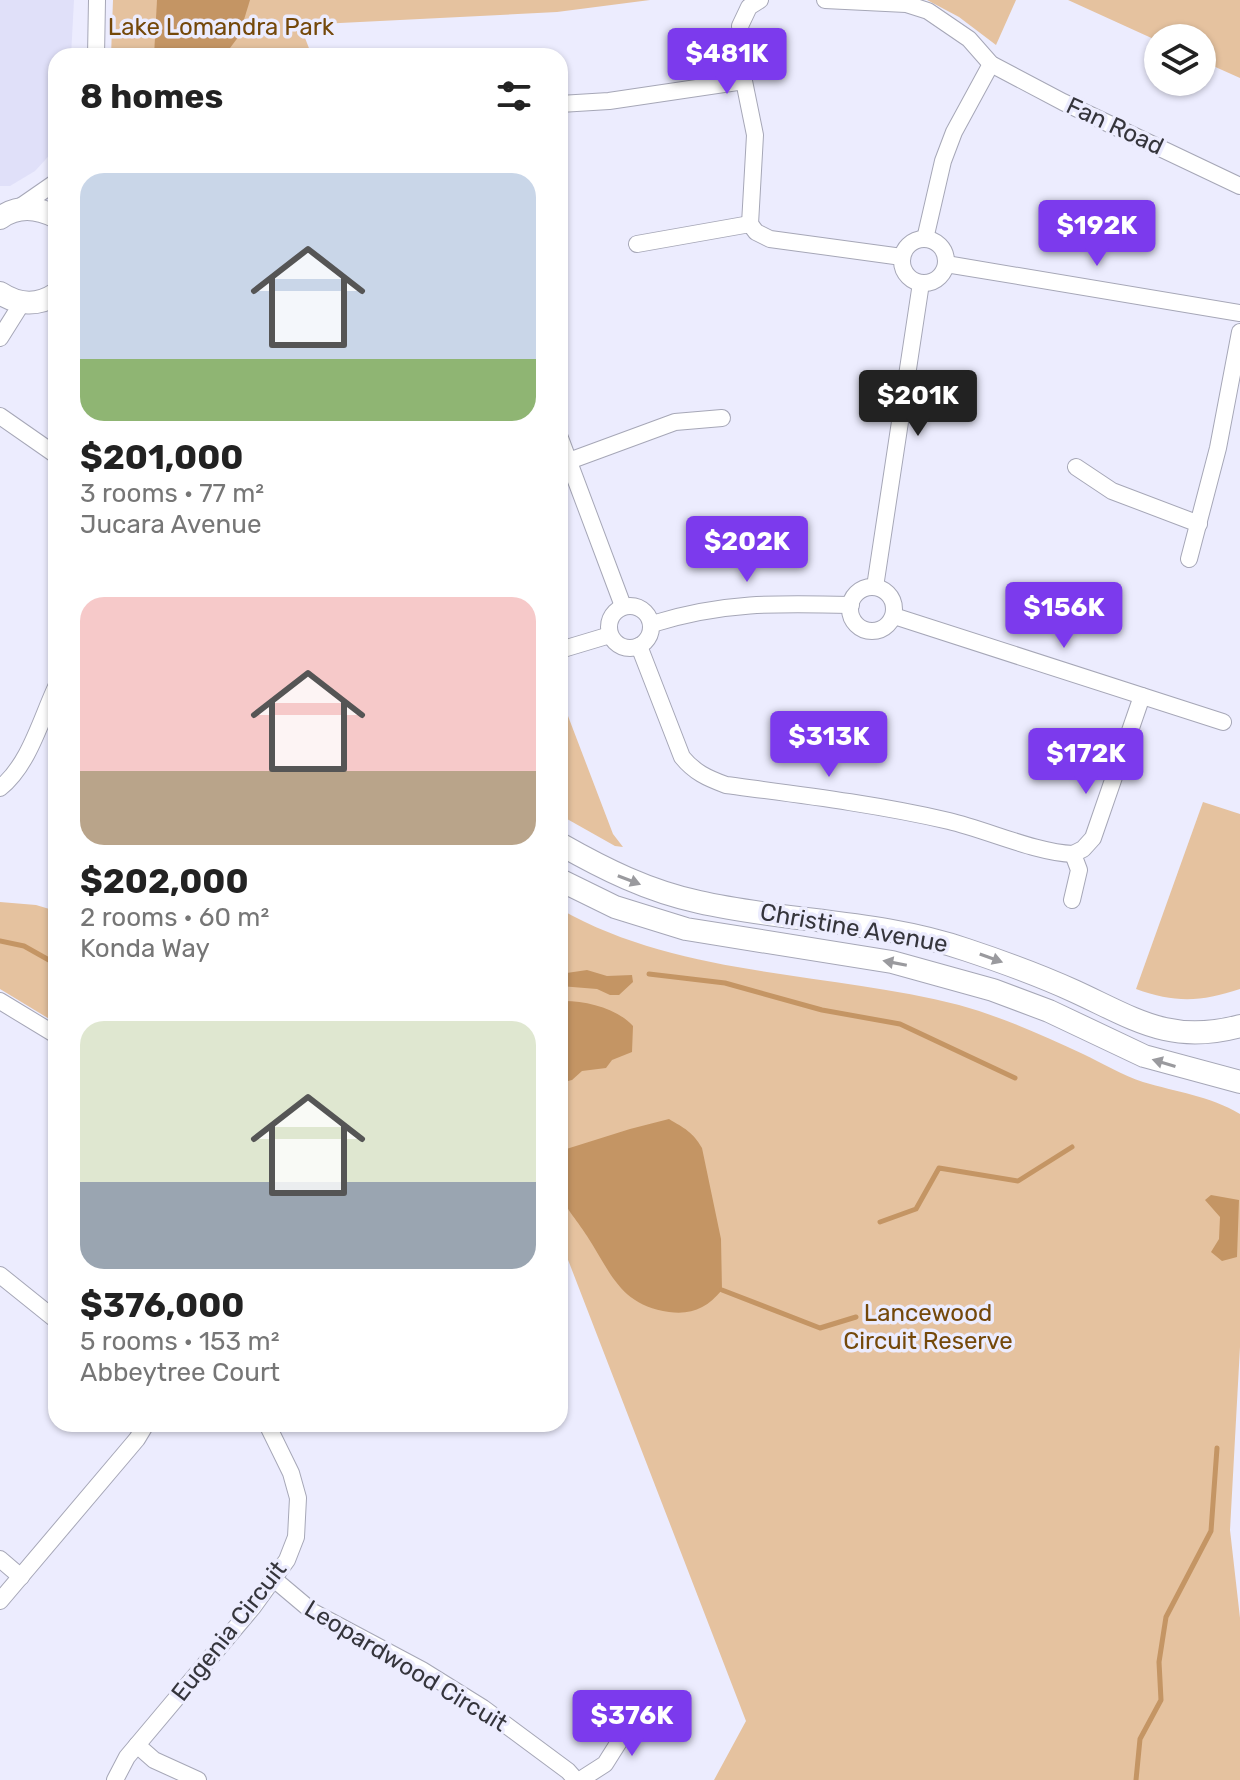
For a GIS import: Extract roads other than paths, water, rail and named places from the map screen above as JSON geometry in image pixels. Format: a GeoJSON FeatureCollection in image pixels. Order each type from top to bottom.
{"type":"FeatureCollection","features":[{"type":"Feature","properties":{"kind":"main road"},"geometry":{"type":"LineString","coordinates":[[5,214],[30,208],[48,214]]}},
{"type":"Feature","properties":{"kind":"main road"},"geometry":{"type":"LineString","coordinates":[[0,293],[43,301]]}},
{"type":"Feature","properties":{"kind":"main road","name":"Christine Avenue"},"geometry":{"type":"LineString","coordinates":[[568,848],[614,874],[699,902],[876,928],[963,948],[1036,975],[1157,1029],[1191,1034],[1216,1033],[1240,1026]]}},
{"type":"Feature","properties":{"kind":"main road","name":"Christine Avenue"},"geometry":{"type":"LineString","coordinates":[[568,884],[615,907],[686,929],[892,962],[979,985],[1049,1011],[1144,1056],[1240,1082]]}},
{"type":"Feature","properties":{"kind":"street"},"geometry":{"type":"LineString","coordinates":[[96,48],[97,0]]}},
{"type":"Feature","properties":{"kind":"street"},"geometry":{"type":"LineString","coordinates":[[760,0],[749,7],[740,26],[744,81],[755,135],[756,162],[750,224],[756,232],[770,239],[902,257]]}},
{"type":"Feature","properties":{"kind":"street","name":"Fan Road"},"geometry":{"type":"LineString","coordinates":[[825,0],[906,4],[928,11],[969,39],[991,64],[1063,102],[1240,186]]}},
{"type":"Feature","properties":{"kind":"street"},"geometry":{"type":"LineString","coordinates":[[925,239],[943,161],[954,132],[991,64]]}},
{"type":"Feature","properties":{"kind":"street"},"geometry":{"type":"LineString","coordinates":[[568,104],[609,101],[744,81]]}},
{"type":"Feature","properties":{"kind":"street"},"geometry":{"type":"LineString","coordinates":[[5,214],[48,187]]}},
{"type":"Feature","properties":{"kind":"street"},"geometry":{"type":"LineString","coordinates":[[637,244],[750,224]]}},
{"type":"Feature","properties":{"kind":"street"},"geometry":{"type":"LineString","coordinates":[[932,240],[943,249],[946,264],[941,277],[921,283],[909,277],[902,257],[913,242],[932,240]]}},
{"type":"Feature","properties":{"kind":"street"},"geometry":{"type":"LineString","coordinates":[[946,264],[1240,313]]}},
{"type":"Feature","properties":{"kind":"street"},"geometry":{"type":"LineString","coordinates":[[875,587],[921,283]]}},
{"type":"Feature","properties":{"kind":"street"},"geometry":{"type":"LineString","coordinates":[[0,338],[43,301]]}},
{"type":"Feature","properties":{"kind":"street"},"geometry":{"type":"LineString","coordinates":[[1189,559],[1218,448],[1240,332]]}},
{"type":"Feature","properties":{"kind":"street"},"geometry":{"type":"LineString","coordinates":[[0,416],[48,449]]}},
{"type":"Feature","properties":{"kind":"street"},"geometry":{"type":"LineString","coordinates":[[623,606],[569,461],[675,422],[722,418]]}},
{"type":"Feature","properties":{"kind":"street"},"geometry":{"type":"LineString","coordinates":[[1076,467],[1112,491],[1199,524]]}},
{"type":"Feature","properties":{"kind":"street"},"geometry":{"type":"LineString","coordinates":[[875,587],[891,597],[894,616],[885,628],[864,629],[853,619],[851,605],[857,593],[875,587]]}},
{"type":"Feature","properties":{"kind":"street"},"geometry":{"type":"LineString","coordinates":[[652,624],[691,611],[733,605],[851,605]]}},
{"type":"Feature","properties":{"kind":"street"},"geometry":{"type":"LineString","coordinates":[[623,606],[641,608],[652,624],[649,637],[639,646],[619,646],[610,635],[609,621],[623,606]]}},
{"type":"Feature","properties":{"kind":"street"},"geometry":{"type":"LineString","coordinates":[[894,616],[1223,722]]}},
{"type":"Feature","properties":{"kind":"street"},"geometry":{"type":"LineString","coordinates":[[568,648],[610,635]]}},
{"type":"Feature","properties":{"kind":"street"},"geometry":{"type":"LineString","coordinates":[[639,646],[682,757],[691,769],[708,779],[726,785],[879,806],[980,829],[1058,854],[1073,854],[1093,838],[1142,696]]}},
{"type":"Feature","properties":{"kind":"street"},"geometry":{"type":"LineString","coordinates":[[0,788],[21,763],[48,704]]}},
{"type":"Feature","properties":{"kind":"street"},"geometry":{"type":"LineString","coordinates":[[1072,900],[1079,870],[1073,854]]}},
{"type":"Feature","properties":{"kind":"street"},"geometry":{"type":"LineString","coordinates":[[0,1001],[48,1030]]}},
{"type":"Feature","properties":{"kind":"street"},"geometry":{"type":"LineString","coordinates":[[0,1275],[48,1314]]}},
{"type":"Feature","properties":{"kind":"street"},"geometry":{"type":"LineString","coordinates":[[0,1601],[141,1432]]}},
{"type":"Feature","properties":{"kind":"street","name":"Eugenia Circuit"},"geometry":{"type":"LineString","coordinates":[[115,1780],[137,1745],[275,1580],[287,1560],[296,1537],[298,1498],[291,1473],[271,1432]]}},
{"type":"Feature","properties":{"kind":"street"},"geometry":{"type":"LineString","coordinates":[[0,1559],[21,1577]]}},
{"type":"Feature","properties":{"kind":"street","name":"Leopardwood Circuit"},"geometry":{"type":"LineString","coordinates":[[275,1580],[313,1612],[422,1670],[483,1708],[578,1780]]}},
{"type":"Feature","properties":{"kind":"street"},"geometry":{"type":"LineString","coordinates":[[578,1780],[605,1764],[646,1699]]}},
{"type":"Feature","properties":{"kind":"street"},"geometry":{"type":"LineString","coordinates":[[137,1745],[154,1760],[198,1780]]}},
{"type":"Feature","properties":{"kind":"waterway"},"geometry":{"type":"LineString","coordinates":[[0,941],[24,946],[48,960]]}},
{"type":"Feature","properties":{"kind":"waterway"},"geometry":{"type":"LineString","coordinates":[[649,974],[725,983],[822,1010],[900,1024],[1015,1078]]}},
{"type":"Feature","properties":{"kind":"waterway"},"geometry":{"type":"LineString","coordinates":[[880,1222],[916,1209],[939,1168],[1018,1181],[1072,1147]]}},
{"type":"Feature","properties":{"kind":"waterway"},"geometry":{"type":"LineString","coordinates":[[722,1290],[820,1328],[856,1317]]}},
{"type":"Feature","properties":{"kind":"waterway"},"geometry":{"type":"LineString","coordinates":[[1136,1780],[1140,1739],[1161,1700],[1159,1662],[1166,1617],[1211,1531],[1217,1448]]}},
{"type":"Feature","properties":{"kind":"park label","name":"Lake Lomandra Park"},"geometry":{"type":"Point","coordinates":[221,27]}},
{"type":"Feature","properties":{"kind":"park label","name":"Lancewood Circuit Reserve"},"geometry":{"type":"Point","coordinates":[928,1327]}}]}
